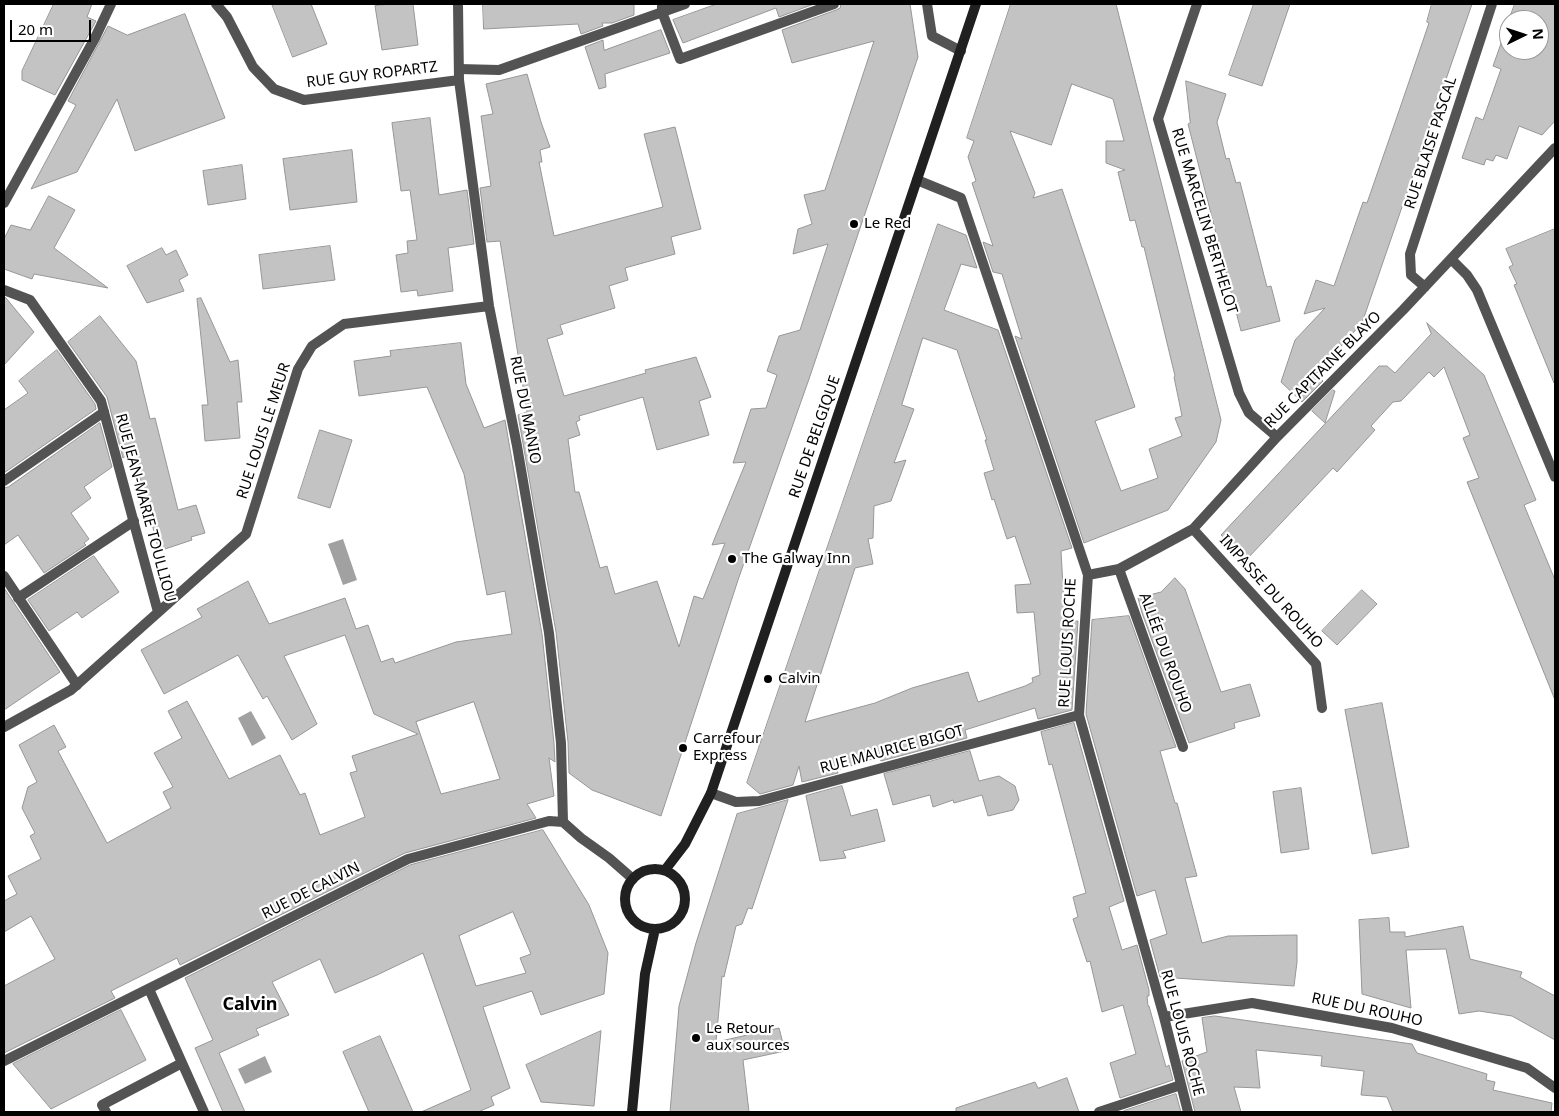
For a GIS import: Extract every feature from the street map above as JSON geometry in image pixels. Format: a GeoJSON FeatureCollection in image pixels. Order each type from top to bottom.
{"type":"FeatureCollection","features":[{"type":"Feature","properties":{"kind":"main road","name":"RUE DE BELGIQUE"},"geometry":{"type":"LineString","coordinates":[[665,870],[685,844],[711,794],[976,4]]}},
{"type":"Feature","properties":{"kind":"main road"},"geometry":{"type":"LineString","coordinates":[[654,869],[665,870],[677,878],[684,890],[685,904],[679,918],[669,926],[655,930],[642,926],[631,918],[626,905],[627,891],[633,879],[642,872],[654,869]]}},
{"type":"Feature","properties":{"kind":"main road"},"geometry":{"type":"LineString","coordinates":[[632,1112],[645,974],[655,930]]}},
{"type":"Feature","properties":{"kind":"street"},"geometry":{"type":"LineString","coordinates":[[4,203],[95,38],[111,4]]}},
{"type":"Feature","properties":{"kind":"street","name":"RUE GUY ROPARTZ"},"geometry":{"type":"LineString","coordinates":[[216,4],[227,17],[253,67],[274,89],[304,100],[459,80]]}},
{"type":"Feature","properties":{"kind":"street","name":"RUE DU MANIO"},"geometry":{"type":"LineString","coordinates":[[458,4],[459,80],[489,306],[517,446],[549,633],[560,743],[563,822]]}},
{"type":"Feature","properties":{"kind":"street"},"geometry":{"type":"LineString","coordinates":[[459,68],[499,70],[662,8],[685,4]]}},
{"type":"Feature","properties":{"kind":"street"},"geometry":{"type":"LineString","coordinates":[[662,8],[680,59],[834,4]]}},
{"type":"Feature","properties":{"kind":"street"},"geometry":{"type":"LineString","coordinates":[[927,4],[932,36],[960,50]]}},
{"type":"Feature","properties":{"kind":"street","name":"RUE MARCELIN BERTHELOT"},"geometry":{"type":"LineString","coordinates":[[1197,4],[1158,119],[1239,393],[1249,414],[1276,437]]}},
{"type":"Feature","properties":{"kind":"street","name":"RUE BLAISE PASCAL"},"geometry":{"type":"LineString","coordinates":[[1424,287],[1411,275],[1410,254],[1492,4]]}},
{"type":"Feature","properties":{"kind":"street","name":"RUE CAPITAINE BLAYO"},"geometry":{"type":"LineString","coordinates":[[1088,575],[1119,570],[1193,529],[1276,437],[1424,287],[1555,148]]}},
{"type":"Feature","properties":{"kind":"street","name":"RUE LOUIS ROCHE"},"geometry":{"type":"LineString","coordinates":[[917,180],[961,198],[1088,575],[1080,715],[1164,1017],[1188,1112]]}},
{"type":"Feature","properties":{"kind":"street"},"geometry":{"type":"LineString","coordinates":[[1451,259],[1467,275],[1478,290],[1555,477]]}},
{"type":"Feature","properties":{"kind":"street","name":"RUE JEAN-MARIE TOULLIOU"},"geometry":{"type":"LineString","coordinates":[[4,290],[30,300],[101,401],[158,612],[71,690],[4,726]]}},
{"type":"Feature","properties":{"kind":"street","name":"RUE LOUIS LE MEUR"},"geometry":{"type":"LineString","coordinates":[[158,612],[246,534],[298,369],[312,346],[344,324],[489,306]]}},
{"type":"Feature","properties":{"kind":"street"},"geometry":{"type":"LineString","coordinates":[[4,481],[104,412]]}},
{"type":"Feature","properties":{"kind":"street"},"geometry":{"type":"LineString","coordinates":[[18,598],[134,521]]}},
{"type":"Feature","properties":{"kind":"street","name":"IMPASSE DU ROUHO"},"geometry":{"type":"LineString","coordinates":[[1193,529],[1316,664],[1322,708]]}},
{"type":"Feature","properties":{"kind":"street","name":"ALLÉE DU ROUHO"},"geometry":{"type":"LineString","coordinates":[[1119,570],[1182,747]]}},
{"type":"Feature","properties":{"kind":"street"},"geometry":{"type":"LineString","coordinates":[[4,576],[77,684]]}},
{"type":"Feature","properties":{"kind":"street","name":"RUE MAURICE BIGOT"},"geometry":{"type":"LineString","coordinates":[[711,794],[736,802],[759,801],[1080,715]]}},
{"type":"Feature","properties":{"kind":"street","name":"RUE DE CALVIN"},"geometry":{"type":"LineString","coordinates":[[4,1061],[408,859],[549,821],[563,822]]}},
{"type":"Feature","properties":{"kind":"street"},"geometry":{"type":"LineString","coordinates":[[563,822],[633,879]]}},
{"type":"Feature","properties":{"kind":"street"},"geometry":{"type":"LineString","coordinates":[[149,989],[204,1112]]}},
{"type":"Feature","properties":{"kind":"street","name":"RUE DU ROUHO"},"geometry":{"type":"LineString","coordinates":[[1164,1017],[1252,1003],[1392,1028],[1527,1068],[1555,1088]]}},
{"type":"Feature","properties":{"kind":"street"},"geometry":{"type":"LineString","coordinates":[[106,1112],[102,1105],[182,1063]]}},
{"type":"Feature","properties":{"kind":"street"},"geometry":{"type":"LineString","coordinates":[[1100,1112],[1181,1085]]}},
{"type":"Feature","properties":{"kind":"shaded area"},"geometry":{"type":"Polygon","coordinates":[[[343,539],[357,580],[343,585],[328,544],[343,539]]]}},
{"type":"Feature","properties":{"kind":"shaded area"},"geometry":{"type":"Polygon","coordinates":[[[251,711],[266,738],[252,746],[238,718],[251,711]]]}},
{"type":"Feature","properties":{"kind":"shaded area"},"geometry":{"type":"Polygon","coordinates":[[[265,1056],[272,1072],[245,1084],[238,1069],[265,1056]]]}},
{"type":"Feature","properties":{"kind":"building"},"geometry":{"type":"Polygon","coordinates":[[[54,4],[92,4],[87,17],[96,21],[55,95],[22,80],[22,71],[54,4]]]}},
{"type":"Feature","properties":{"kind":"building"},"geometry":{"type":"Polygon","coordinates":[[[272,4],[311,4],[327,44],[293,57],[272,4]]]}},
{"type":"Feature","properties":{"kind":"building"},"geometry":{"type":"Polygon","coordinates":[[[413,4],[418,45],[382,50],[375,6],[413,4]]]}},
{"type":"Feature","properties":{"kind":"building"},"geometry":{"type":"Polygon","coordinates":[[[483,4],[634,4],[634,15],[612,23],[602,23],[603,26],[581,34],[578,24],[484,29],[483,4]]]}},
{"type":"Feature","properties":{"kind":"building"},"geometry":{"type":"Polygon","coordinates":[[[717,4],[814,4],[779,17],[776,8],[683,43],[673,20],[717,4]]]}},
{"type":"Feature","properties":{"kind":"building"},"geometry":{"type":"Polygon","coordinates":[[[841,4],[910,4],[918,57],[809,379],[738,580],[661,816],[592,790],[569,773],[568,742],[556,632],[518,415],[527,412],[500,241],[487,242],[480,188],[491,186],[481,116],[493,114],[486,84],[527,74],[550,147],[540,150],[542,162],[539,162],[554,236],[663,207],[644,134],[675,127],[701,229],[671,237],[675,254],[625,268],[628,280],[609,286],[615,308],[560,325],[563,334],[547,339],[564,396],[646,373],[645,370],[696,357],[711,397],[699,401],[709,435],[657,450],[643,397],[579,416],[580,420],[576,422],[580,435],[568,439],[575,492],[579,492],[600,568],[607,566],[615,594],[657,581],[679,647],[694,596],[703,599],[725,543],[712,545],[746,462],[733,463],[751,409],[766,408],[777,375],[767,371],[779,336],[800,330],[828,244],[793,254],[798,229],[812,224],[804,195],[825,190],[874,41],[792,63],[782,30],[836,10],[840,8],[841,4]]]}},
{"type":"Feature","properties":{"kind":"building"},"geometry":{"type":"Polygon","coordinates":[[[1011,4],[1116,4],[1221,420],[1216,442],[1168,510],[1084,543],[1015,336],[1022,339],[1002,274],[993,272],[983,242],[993,246],[972,183],[976,181],[968,157],[974,141],[967,138],[1011,4]],[[1072,84],[1051,145],[1010,131],[1035,193],[1033,198],[1062,189],[1135,407],[1095,421],[1121,491],[1158,478],[1149,449],[1182,436],[1175,418],[1182,416],[1175,376],[1144,247],[1142,247],[1135,220],[1130,221],[1118,172],[1125,170],[1106,163],[1106,141],[1124,141],[1113,99],[1072,84]]]}},
{"type":"Feature","properties":{"kind":"building"},"geometry":{"type":"Polygon","coordinates":[[[1254,4],[1290,4],[1262,86],[1229,75],[1254,4]]]}},
{"type":"Feature","properties":{"kind":"building"},"geometry":{"type":"Polygon","coordinates":[[[1432,4],[1472,4],[1362,323],[1316,374],[1323,381],[1302,402],[1281,382],[1295,340],[1325,308],[1304,314],[1316,280],[1334,286],[1363,202],[1367,203],[1429,23],[1427,22],[1432,4]]]}},
{"type":"Feature","properties":{"kind":"building"},"geometry":{"type":"Polygon","coordinates":[[[1515,4],[1555,4],[1555,121],[1542,135],[1519,126],[1507,159],[1496,155],[1493,161],[1486,159],[1484,165],[1462,158],[1476,117],[1483,120],[1501,69],[1493,66],[1499,49],[1499,60],[1549,60],[1549,10],[1513,10],[1515,4]]]}},
{"type":"Feature","properties":{"kind":"building"},"geometry":{"type":"Polygon","coordinates":[[[185,14],[225,118],[135,151],[117,99],[77,172],[31,189],[76,105],[68,101],[108,26],[127,35],[185,14]]]}},
{"type":"Feature","properties":{"kind":"building"},"geometry":{"type":"Polygon","coordinates":[[[661,30],[670,53],[605,74],[606,87],[599,89],[585,47],[603,40],[604,50],[661,30]]]}},
{"type":"Feature","properties":{"kind":"building"},"geometry":{"type":"Polygon","coordinates":[[[1186,81],[1226,94],[1217,122],[1226,159],[1229,158],[1236,183],[1240,182],[1267,287],[1271,286],[1280,321],[1241,331],[1188,124],[1190,123],[1186,81]]]}},
{"type":"Feature","properties":{"kind":"building"},"geometry":{"type":"Polygon","coordinates":[[[430,118],[439,195],[467,190],[474,244],[448,248],[453,291],[418,296],[417,290],[401,292],[396,255],[408,253],[407,241],[417,240],[410,190],[401,191],[392,123],[430,118]]]}},
{"type":"Feature","properties":{"kind":"building"},"geometry":{"type":"Polygon","coordinates":[[[352,150],[357,202],[290,210],[283,159],[352,150]]]}},
{"type":"Feature","properties":{"kind":"building"},"geometry":{"type":"Polygon","coordinates":[[[242,165],[246,199],[208,205],[203,171],[242,165]]]}},
{"type":"Feature","properties":{"kind":"building"},"geometry":{"type":"Polygon","coordinates":[[[49,196],[75,210],[54,248],[108,288],[34,274],[32,279],[4,269],[4,239],[11,225],[30,230],[49,196]]]}},
{"type":"Feature","properties":{"kind":"building"},"geometry":{"type":"Polygon","coordinates":[[[938,224],[966,235],[977,268],[961,264],[944,310],[998,330],[1072,548],[1061,551],[1065,622],[1078,621],[1072,710],[1038,719],[1035,708],[965,730],[967,738],[881,761],[879,757],[837,770],[838,773],[802,782],[799,766],[793,785],[760,794],[747,783],[938,224]],[[923,338],[902,405],[914,409],[894,463],[906,460],[891,501],[874,506],[873,538],[868,539],[873,564],[855,568],[805,722],[875,703],[912,688],[968,672],[978,702],[1025,686],[1033,682],[1032,678],[1040,675],[1034,612],[1017,613],[1015,585],[1031,584],[1015,536],[1007,539],[994,499],[992,500],[984,473],[994,470],[985,440],[987,440],[957,350],[923,338]]]}},
{"type":"Feature","properties":{"kind":"building"},"geometry":{"type":"Polygon","coordinates":[[[1555,229],[1554,383],[1514,285],[1517,284],[1509,267],[1513,265],[1506,249],[1555,229]]]}},
{"type":"Feature","properties":{"kind":"building"},"geometry":{"type":"Polygon","coordinates":[[[330,246],[335,280],[263,289],[259,255],[330,246]]]}},
{"type":"Feature","properties":{"kind":"building"},"geometry":{"type":"Polygon","coordinates":[[[162,248],[166,255],[176,250],[188,275],[179,280],[184,291],[147,303],[127,266],[162,248]]]}},
{"type":"Feature","properties":{"kind":"building"},"geometry":{"type":"Polygon","coordinates":[[[4,297],[34,332],[4,365],[4,297]]]}},
{"type":"Feature","properties":{"kind":"building"},"geometry":{"type":"Polygon","coordinates":[[[201,298],[230,362],[238,360],[242,402],[237,402],[240,438],[205,441],[202,405],[208,405],[197,299],[201,298]]]}},
{"type":"Feature","properties":{"kind":"building"},"geometry":{"type":"Polygon","coordinates":[[[100,316],[136,361],[150,419],[155,418],[178,510],[196,505],[205,533],[191,537],[192,540],[159,551],[133,450],[123,458],[107,397],[68,342],[100,316]]]}},
{"type":"Feature","properties":{"kind":"building"},"geometry":{"type":"Polygon","coordinates":[[[1427,323],[1484,375],[1536,500],[1524,505],[1555,580],[1555,700],[1467,482],[1479,478],[1463,438],[1470,435],[1444,367],[1434,377],[1429,372],[1401,401],[1393,402],[1371,426],[1375,430],[1337,472],[1333,468],[1247,559],[1221,535],[1379,366],[1387,366],[1395,373],[1431,334],[1427,323]]]}},
{"type":"Feature","properties":{"kind":"building"},"geometry":{"type":"Polygon","coordinates":[[[461,343],[466,384],[484,428],[505,420],[542,634],[554,743],[555,762],[549,758],[554,796],[527,804],[536,818],[405,853],[180,965],[177,958],[111,991],[115,998],[4,1053],[4,986],[55,959],[31,916],[4,932],[4,901],[17,894],[8,876],[41,859],[30,836],[35,833],[22,808],[28,787],[37,782],[19,745],[54,725],[66,747],[58,751],[107,843],[171,808],[163,792],[173,787],[154,753],[182,738],[168,711],[187,701],[229,779],[280,755],[300,795],[305,793],[320,835],[365,817],[350,773],[357,771],[352,756],[418,734],[374,714],[345,635],[284,656],[317,724],[292,740],[267,696],[263,699],[238,655],[164,694],[141,650],[202,617],[197,609],[248,581],[269,624],[345,598],[356,629],[368,625],[381,662],[393,658],[395,663],[456,642],[512,634],[505,591],[487,595],[464,474],[427,387],[359,396],[354,361],[391,356],[390,351],[461,343]],[[474,702],[416,722],[441,794],[500,779],[474,702]]]}},
{"type":"Feature","properties":{"kind":"building"},"geometry":{"type":"Polygon","coordinates":[[[57,350],[95,404],[96,409],[4,473],[4,410],[28,393],[19,381],[57,350]]]}},
{"type":"Feature","properties":{"kind":"building"},"geometry":{"type":"Polygon","coordinates":[[[1333,390],[1335,391],[1325,423],[1312,411],[1333,390]]]}},
{"type":"Feature","properties":{"kind":"building"},"geometry":{"type":"Polygon","coordinates":[[[100,423],[112,467],[84,487],[91,498],[71,513],[89,539],[84,543],[86,545],[44,573],[18,535],[4,545],[4,488],[100,423]]]}},
{"type":"Feature","properties":{"kind":"building"},"geometry":{"type":"Polygon","coordinates":[[[320,430],[352,440],[330,508],[298,498],[320,430]]]}},
{"type":"Feature","properties":{"kind":"building"},"geometry":{"type":"Polygon","coordinates":[[[94,556],[119,592],[82,618],[77,612],[49,631],[28,600],[94,556]]]}},
{"type":"Feature","properties":{"kind":"building"},"geometry":{"type":"Polygon","coordinates":[[[1175,578],[1185,589],[1221,692],[1250,684],[1260,716],[1234,723],[1235,728],[1189,743],[1138,598],[1161,592],[1175,578]]]}},
{"type":"Feature","properties":{"kind":"building"},"geometry":{"type":"Polygon","coordinates":[[[4,588],[60,672],[4,710],[4,588]]]}},
{"type":"Feature","properties":{"kind":"building"},"geometry":{"type":"Polygon","coordinates":[[[1362,590],[1377,604],[1337,645],[1322,631],[1362,590]]]}},
{"type":"Feature","properties":{"kind":"building"},"geometry":{"type":"Polygon","coordinates":[[[1129,616],[1176,747],[1160,751],[1175,803],[1177,803],[1197,876],[1185,878],[1202,943],[1228,936],[1297,935],[1297,962],[1294,986],[1160,977],[1150,940],[1167,934],[1155,890],[1137,896],[1086,714],[1092,620],[1129,616]]]}},
{"type":"Feature","properties":{"kind":"building"},"geometry":{"type":"Polygon","coordinates":[[[1382,703],[1409,847],[1372,854],[1345,710],[1382,703]]]}},
{"type":"Feature","properties":{"kind":"building"},"geometry":{"type":"Polygon","coordinates":[[[1074,723],[1124,901],[1109,907],[1122,950],[1137,945],[1149,990],[1149,996],[1147,996],[1148,1006],[1166,1067],[1169,1065],[1173,1080],[1120,1098],[1110,1063],[1136,1054],[1123,1005],[1102,1012],[1090,961],[1087,962],[1073,919],[1078,917],[1073,897],[1086,893],[1052,764],[1049,765],[1041,732],[1074,723]]]}},
{"type":"Feature","properties":{"kind":"building"},"geometry":{"type":"Polygon","coordinates":[[[970,751],[979,781],[999,776],[1015,786],[1019,800],[1013,810],[988,816],[982,795],[954,803],[953,800],[933,807],[930,795],[893,805],[884,774],[970,751]]]}},
{"type":"Feature","properties":{"kind":"building"},"geometry":{"type":"Polygon","coordinates":[[[842,786],[851,816],[877,809],[885,841],[843,851],[846,858],[820,861],[806,796],[842,786]]]}},
{"type":"Feature","properties":{"kind":"building"},"geometry":{"type":"Polygon","coordinates":[[[1301,788],[1309,849],[1281,853],[1273,792],[1301,788]]]}},
{"type":"Feature","properties":{"kind":"building"},"geometry":{"type":"Polygon","coordinates":[[[788,800],[752,909],[748,908],[742,924],[736,926],[724,977],[722,976],[716,1042],[779,1028],[785,1051],[743,1060],[749,1112],[670,1112],[679,1006],[696,943],[737,814],[788,800]]]}},
{"type":"Feature","properties":{"kind":"building"},"geometry":{"type":"Polygon","coordinates":[[[543,830],[589,905],[608,953],[604,994],[541,1015],[532,991],[483,1007],[510,1088],[491,1097],[494,1105],[478,1112],[421,1112],[471,1090],[423,953],[335,993],[320,959],[272,982],[289,1015],[256,1029],[259,1035],[219,1053],[245,1112],[223,1112],[195,1048],[213,1040],[185,978],[410,865],[543,830]],[[513,912],[459,936],[476,986],[526,973],[520,958],[531,954],[513,912]]]}},
{"type":"Feature","properties":{"kind":"building"},"geometry":{"type":"Polygon","coordinates":[[[1389,918],[1390,932],[1405,932],[1405,937],[1463,926],[1470,959],[1522,972],[1520,977],[1555,996],[1555,1040],[1512,1016],[1479,1011],[1459,1014],[1446,949],[1406,950],[1411,1008],[1362,994],[1359,920],[1389,918]]]}},
{"type":"Feature","properties":{"kind":"building"},"geometry":{"type":"Polygon","coordinates":[[[121,1010],[146,1060],[51,1109],[13,1064],[121,1010]]]}},
{"type":"Feature","properties":{"kind":"building"},"geometry":{"type":"Polygon","coordinates":[[[1215,1016],[1412,1044],[1417,1053],[1487,1074],[1486,1080],[1495,1082],[1493,1090],[1552,1103],[1551,1112],[1393,1112],[1387,1097],[1361,1095],[1364,1071],[1321,1066],[1322,1056],[1256,1050],[1260,1088],[1234,1087],[1241,1112],[1195,1112],[1182,1061],[1207,1052],[1202,1018],[1215,1016]]]}},
{"type":"Feature","properties":{"kind":"building"},"geometry":{"type":"Polygon","coordinates":[[[601,1031],[594,1106],[541,1102],[526,1065],[601,1031]]]}},
{"type":"Feature","properties":{"kind":"building"},"geometry":{"type":"Polygon","coordinates":[[[380,1036],[413,1112],[369,1112],[343,1052],[380,1036]]]}},
{"type":"Feature","properties":{"kind":"building"},"geometry":{"type":"Polygon","coordinates":[[[1067,1078],[1079,1112],[956,1112],[956,1108],[1035,1082],[1038,1088],[1067,1078]]]}},
{"type":"Feature","properties":{"kind":"building"},"geometry":{"type":"Polygon","coordinates":[[[1176,1094],[1181,1112],[1124,1112],[1124,1111],[1176,1094]]]}},
{"type":"Feature","properties":{"kind":"place","name":"Le Red"},"geometry":{"type":"Point","coordinates":[854,224]}},
{"type":"Feature","properties":{"kind":"place","name":"The Galway Inn"},"geometry":{"type":"Point","coordinates":[732,559]}},
{"type":"Feature","properties":{"kind":"place","name":"Calvin"},"geometry":{"type":"Point","coordinates":[768,679]}},
{"type":"Feature","properties":{"kind":"place","name":"Carrefour Express"},"geometry":{"type":"Point","coordinates":[683,748]}},
{"type":"Feature","properties":{"kind":"place","name":"Le Retour aux sources"},"geometry":{"type":"Point","coordinates":[696,1038]}},
{"type":"Feature","properties":{"kind":"district","name":"Calvin"},"geometry":{"type":"Point","coordinates":[250,1005]}}]}
